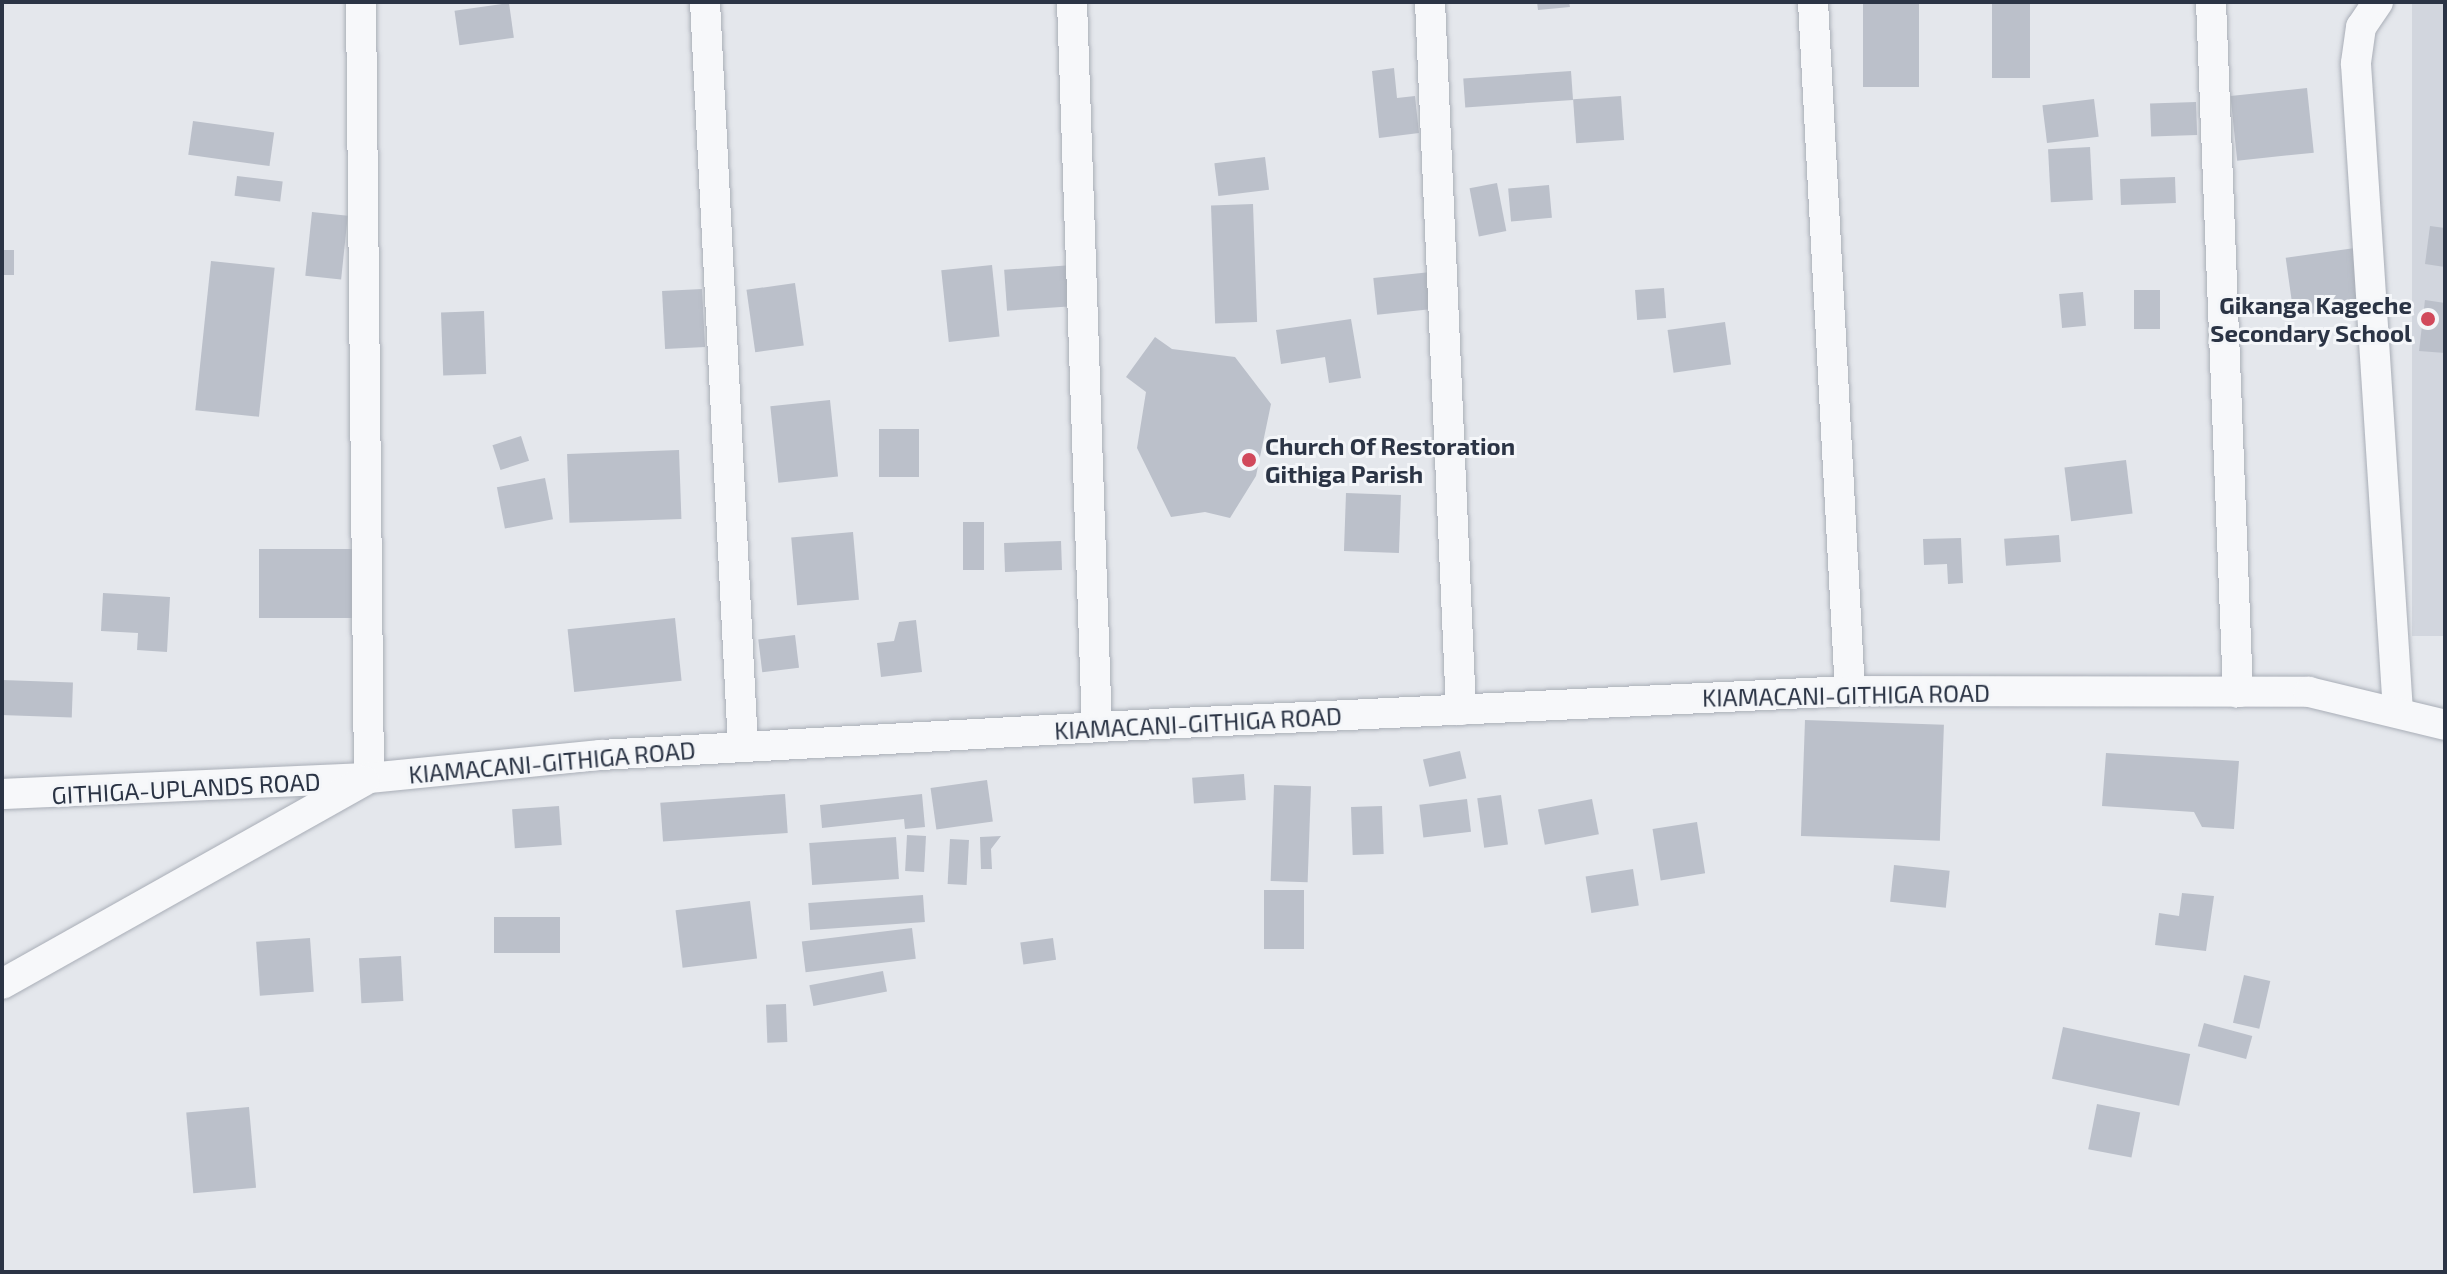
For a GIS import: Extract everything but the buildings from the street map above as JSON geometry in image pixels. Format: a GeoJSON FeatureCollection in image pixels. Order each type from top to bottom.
{"type":"FeatureCollection","features":[{"type":"Feature","properties":{"kind":"street"},"geometry":{"type":"LineString","coordinates":[[361,2],[369,778]]}},
{"type":"Feature","properties":{"kind":"street"},"geometry":{"type":"LineString","coordinates":[[705,2],[743,747]]}},
{"type":"Feature","properties":{"kind":"street"},"geometry":{"type":"LineString","coordinates":[[1072,2],[1097,727]]}},
{"type":"Feature","properties":{"kind":"street"},"geometry":{"type":"LineString","coordinates":[[1430,2],[1461,710]]}},
{"type":"Feature","properties":{"kind":"street"},"geometry":{"type":"LineString","coordinates":[[1813,2],[1850,691]]}},
{"type":"Feature","properties":{"kind":"street"},"geometry":{"type":"LineString","coordinates":[[2211,2],[2238,692]]}},
{"type":"Feature","properties":{"kind":"street"},"geometry":{"type":"LineString","coordinates":[[2378,2],[2361,27],[2356,64],[2398,711]]}},
{"type":"Feature","properties":{"kind":"street","name":"KIAMACANI-GITHIGA ROAD"},"geometry":{"type":"LineString","coordinates":[[2,984],[369,778],[601,755],[1097,727],[1850,691],[2309,692],[2398,711],[2445,725]]}},
{"type":"Feature","properties":{"kind":"street","name":"GITHIGA-UPLANDS ROAD"},"geometry":{"type":"LineString","coordinates":[[2,794],[369,778]]}},
{"type":"Feature","properties":{"kind":"shaded area","name":"Gikanga Kageche Secondary School"},"geometry":{"type":"Polygon","coordinates":[[[2412,2],[2445,2],[2445,636],[2412,636],[2412,2]]]}},
{"type":"Feature","properties":{"kind":"place","name":"Gikanga Kageche Secondary School"},"geometry":{"type":"Point","coordinates":[2428,319]}},
{"type":"Feature","properties":{"kind":"place","name":"Church Of Restoration Githiga Parish"},"geometry":{"type":"Point","coordinates":[1249,460]}}]}
